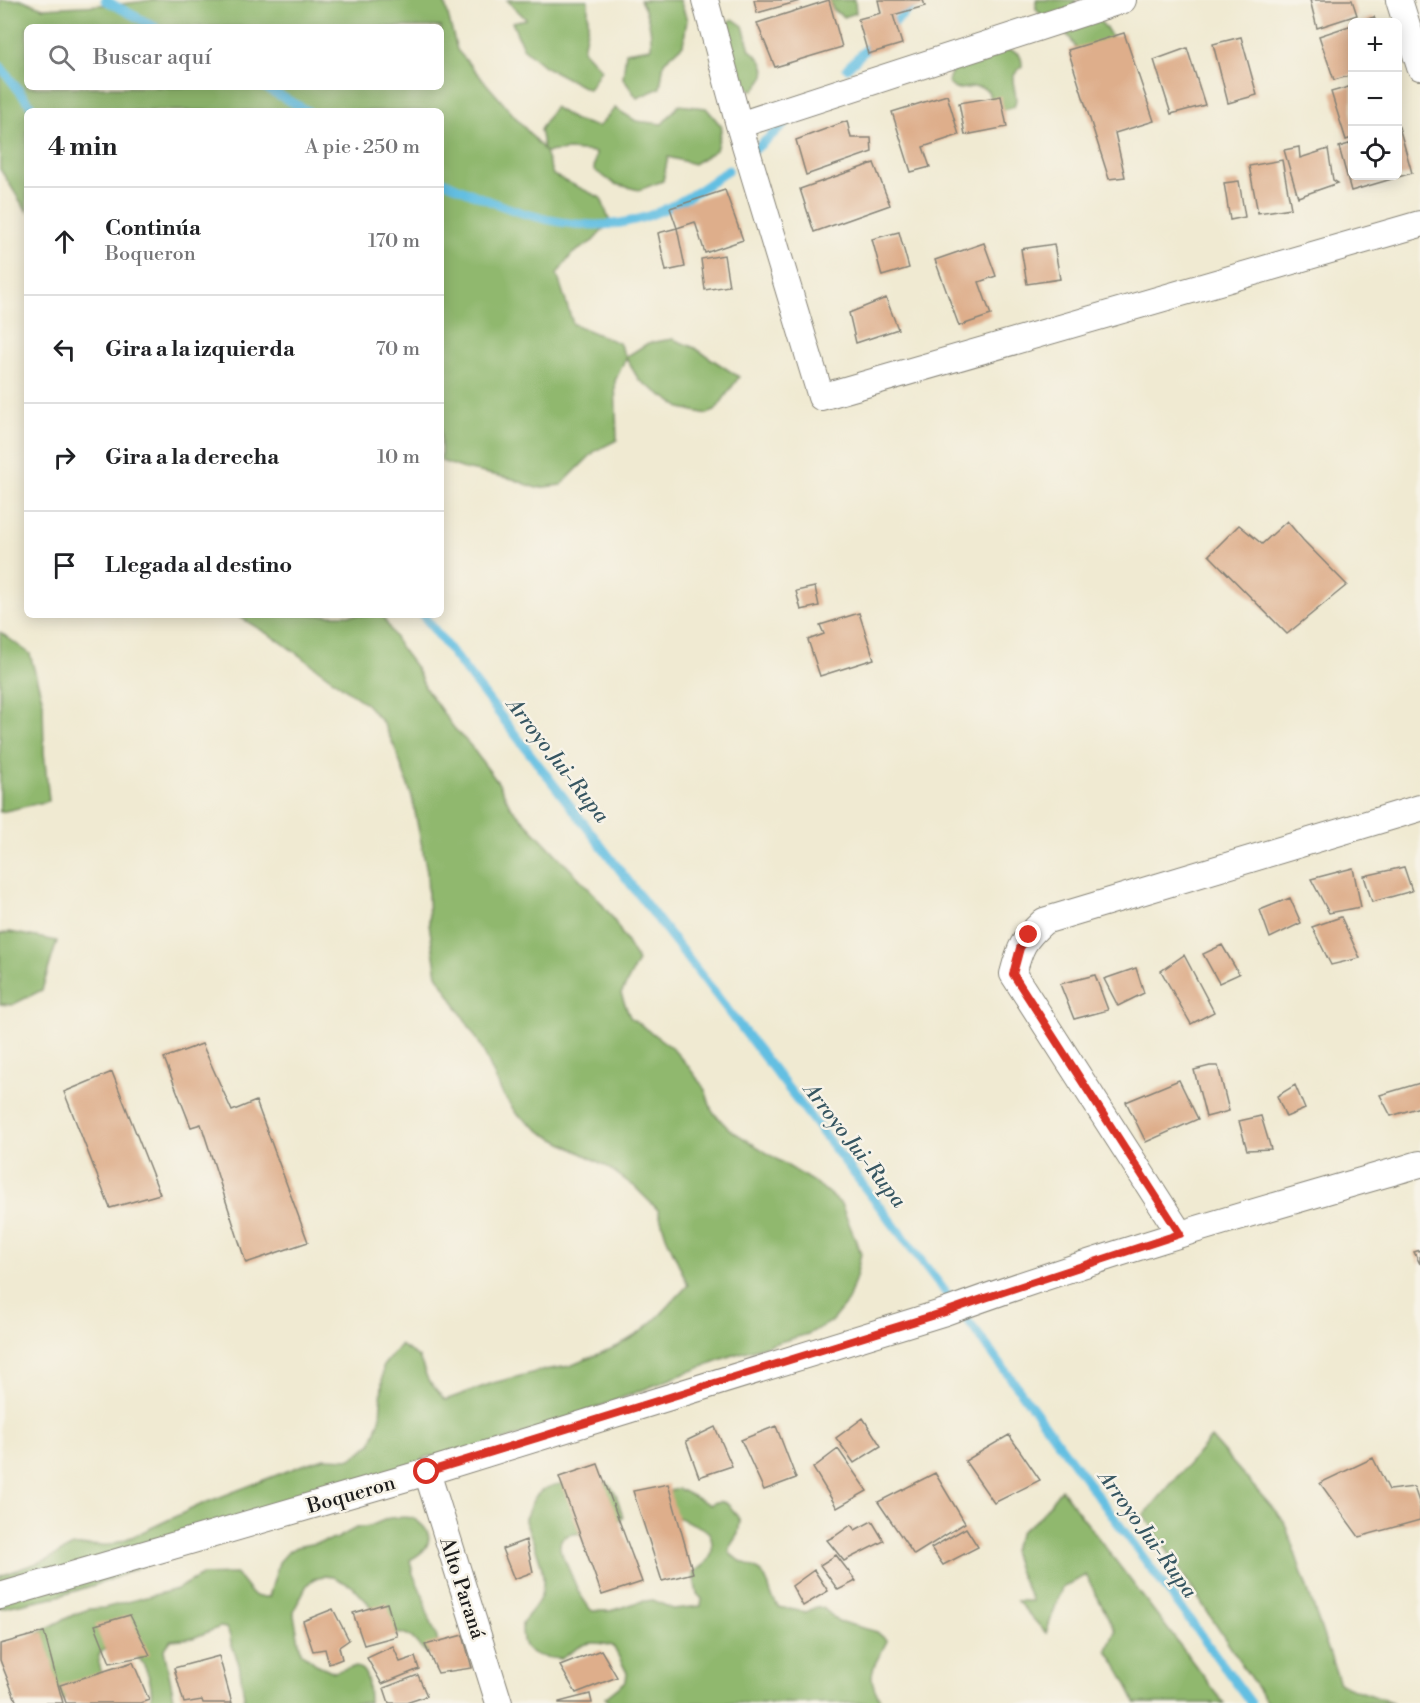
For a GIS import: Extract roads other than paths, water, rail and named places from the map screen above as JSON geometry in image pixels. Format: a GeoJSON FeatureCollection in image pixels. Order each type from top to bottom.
{"type":"FeatureCollection","features":[{"type":"Feature","properties":{"kind":"street"},"geometry":{"type":"LineString","coordinates":[[705,0],[739,125],[821,397],[1420,225]]}},
{"type":"Feature","properties":{"kind":"street"},"geometry":{"type":"LineString","coordinates":[[739,125],[1123,0]]}},
{"type":"Feature","properties":{"kind":"street"},"geometry":{"type":"LineString","coordinates":[[1399,0],[1420,68]]}},
{"type":"Feature","properties":{"kind":"street"},"geometry":{"type":"LineString","coordinates":[[1180,1234],[1013,974],[1020,948],[1029,935],[1044,921],[1420,808]]}},
{"type":"Feature","properties":{"kind":"street","name":"Boqueron"},"geometry":{"type":"LineString","coordinates":[[0,1596],[427,1472],[945,1312],[1180,1234],[1420,1164]]}},
{"type":"Feature","properties":{"kind":"street","name":"Alto Paraná"},"geometry":{"type":"LineString","coordinates":[[427,1472],[500,1703]]}},
{"type":"Feature","properties":{"kind":"waterway"},"geometry":{"type":"LineString","coordinates":[[105,0],[149,24]]}},
{"type":"Feature","properties":{"kind":"waterway"},"geometry":{"type":"LineString","coordinates":[[887,30],[918,0]]}},
{"type":"Feature","properties":{"kind":"waterway"},"geometry":{"type":"LineString","coordinates":[[847,68],[875,41]]}},
{"type":"Feature","properties":{"kind":"waterway","name":"Arroyo Jui-Rupa"},"geometry":{"type":"LineString","coordinates":[[0,66],[33,108]]}},
{"type":"Feature","properties":{"kind":"waterway"},"geometry":{"type":"LineString","coordinates":[[270,90],[302,108]]}},
{"type":"Feature","properties":{"kind":"waterway"},"geometry":{"type":"LineString","coordinates":[[752,152],[784,125]]}},
{"type":"Feature","properties":{"kind":"waterway"},"geometry":{"type":"LineString","coordinates":[[444,181],[483,199],[528,215],[575,224],[598,225],[636,220],[664,210],[728,170]]}},
{"type":"Feature","properties":{"kind":"waterway","name":"Arroyo Jui-Rupa"},"geometry":{"type":"LineString","coordinates":[[425,618],[984,1342],[1251,1703]]}}]}
